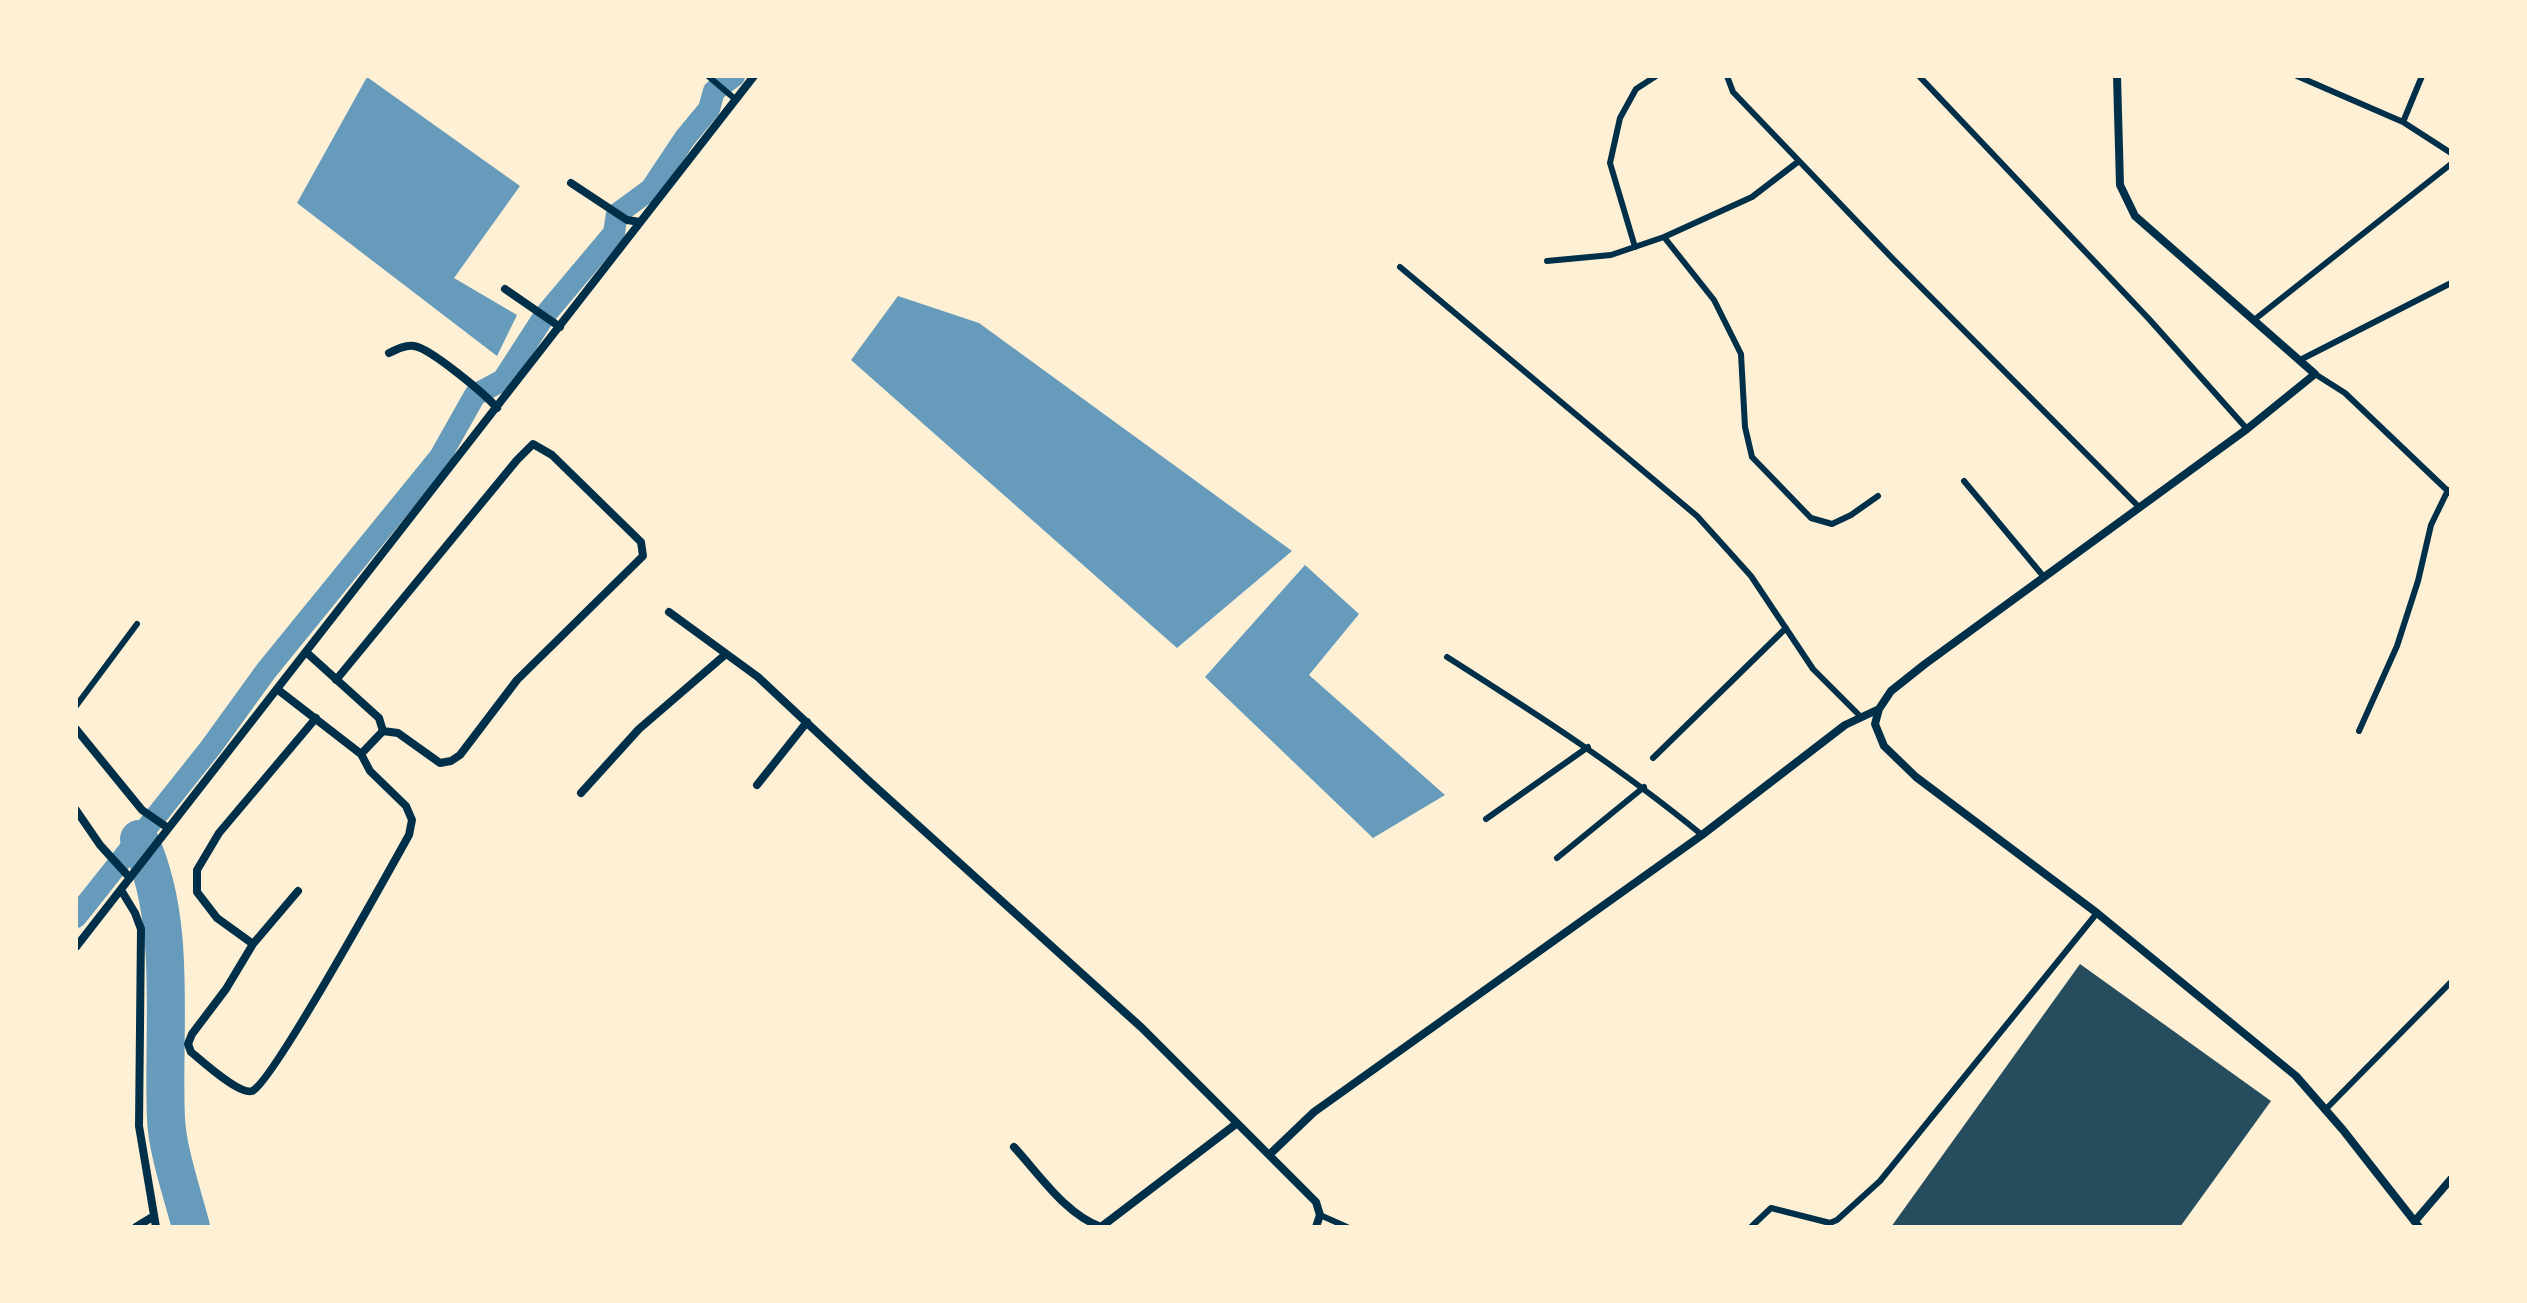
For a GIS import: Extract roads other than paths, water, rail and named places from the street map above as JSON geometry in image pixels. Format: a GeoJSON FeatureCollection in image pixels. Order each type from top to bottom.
{"type":"FeatureCollection","features":[{"type":"Feature","properties":{"kind":"street"},"geometry":{"type":"LineString","coordinates":[[76,947],[130,878],[164,826],[277,689],[754,76]]}},
{"type":"Feature","properties":{"kind":"street"},"geometry":{"type":"LineString","coordinates":[[2117,76],[2120,185],[2135,216],[2315,374],[2247,429],[1891,691],[1879,709],[1875,724],[1884,746],[1916,777],[2097,913],[2296,1076],[2417,1224],[2451,1179]]}},
{"type":"Feature","properties":{"kind":"street"},"geometry":{"type":"LineString","coordinates":[[571,183],[627,220],[640,222]]}},
{"type":"Feature","properties":{"kind":"street"},"geometry":{"type":"LineString","coordinates":[[505,289],[560,327]]}},
{"type":"Feature","properties":{"kind":"street"},"geometry":{"type":"LineString","coordinates":[[389,353],[403,347],[417,346],[497,408]]}},
{"type":"Feature","properties":{"kind":"street"},"geometry":{"type":"LineString","coordinates":[[336,680],[528,446],[537,444],[552,455],[641,542],[643,556],[517,680],[460,755],[440,763],[398,733],[383,731]]}},
{"type":"Feature","properties":{"kind":"street"},"geometry":{"type":"LineString","coordinates":[[669,612],[758,677],[1142,1028],[1316,1202],[1320,1215],[1316,1227]]}},
{"type":"Feature","properties":{"kind":"street"},"geometry":{"type":"LineString","coordinates":[[306,652],[379,718],[383,731]]}},
{"type":"Feature","properties":{"kind":"street"},"geometry":{"type":"LineString","coordinates":[[581,793],[639,729],[726,654]]}},
{"type":"Feature","properties":{"kind":"street"},"geometry":{"type":"LineString","coordinates":[[277,689],[361,754],[370,771],[406,806],[412,820],[409,835],[292,1040],[259,1085],[252,1091],[241,1090],[191,1052],[188,1044],[253,944],[298,891]]}},
{"type":"Feature","properties":{"kind":"street"},"geometry":{"type":"LineString","coordinates":[[1269,1155],[1314,1112],[1702,835],[1845,725],[1879,709]]}},
{"type":"Feature","properties":{"kind":"street"},"geometry":{"type":"LineString","coordinates":[[253,944],[217,918],[197,892],[197,870],[219,833],[316,718]]}},
{"type":"Feature","properties":{"kind":"street"},"geometry":{"type":"LineString","coordinates":[[757,785],[807,722]]}},
{"type":"Feature","properties":{"kind":"street"},"geometry":{"type":"LineString","coordinates":[[76,729],[142,810],[164,826]]}},
{"type":"Feature","properties":{"kind":"street"},"geometry":{"type":"LineString","coordinates":[[361,754],[383,731]]}},
{"type":"Feature","properties":{"kind":"street"},"geometry":{"type":"LineString","coordinates":[[76,810],[100,845],[130,878]]}},
{"type":"Feature","properties":{"kind":"street"},"geometry":{"type":"LineString","coordinates":[[121,890],[141,929],[139,1126],[156,1227]]}},
{"type":"Feature","properties":{"kind":"street"},"geometry":{"type":"LineString","coordinates":[[1014,1147],[1067,1205],[1101,1227],[1236,1124]]}},
{"type":"Feature","properties":{"kind":"street"},"geometry":{"type":"LineString","coordinates":[[136,1227],[154,1216]]}},
{"type":"Feature","properties":{"kind":"lane"},"geometry":{"type":"LineString","coordinates":[[708,76],[735,99]]}},
{"type":"Feature","properties":{"kind":"lane"},"geometry":{"type":"LineString","coordinates":[[1635,247],[1610,163],[1620,118],[1636,89],[1656,76]]}},
{"type":"Feature","properties":{"kind":"lane"},"geometry":{"type":"LineString","coordinates":[[1727,76],[1733,92],[2139,507]]}},
{"type":"Feature","properties":{"kind":"lane"},"geometry":{"type":"LineString","coordinates":[[1919,76],[2149,319],[2247,429]]}},
{"type":"Feature","properties":{"kind":"lane"},"geometry":{"type":"LineString","coordinates":[[2297,76],[2403,122],[2451,153]]}},
{"type":"Feature","properties":{"kind":"lane"},"geometry":{"type":"LineString","coordinates":[[2403,122],[2422,76]]}},
{"type":"Feature","properties":{"kind":"lane"},"geometry":{"type":"LineString","coordinates":[[1547,261],[1611,255],[1664,237],[1752,197],[1799,161]]}},
{"type":"Feature","properties":{"kind":"lane"},"geometry":{"type":"LineString","coordinates":[[2254,320],[2451,164]]}},
{"type":"Feature","properties":{"kind":"lane"},"geometry":{"type":"LineString","coordinates":[[1664,237],[1714,300],[1741,354],[1745,427],[1752,457],[1811,518],[1832,524],[1878,496]]}},
{"type":"Feature","properties":{"kind":"lane"},"geometry":{"type":"LineString","coordinates":[[1400,267],[1697,516],[1751,576],[1813,669],[1861,717]]}},
{"type":"Feature","properties":{"kind":"lane"},"geometry":{"type":"LineString","coordinates":[[2300,360],[2451,283]]}},
{"type":"Feature","properties":{"kind":"lane"},"geometry":{"type":"LineString","coordinates":[[2315,374],[2345,393],[2449,492],[2431,525],[2418,581],[2397,646],[2359,731]]}},
{"type":"Feature","properties":{"kind":"lane"},"geometry":{"type":"LineString","coordinates":[[1964,481],[2044,577]]}},
{"type":"Feature","properties":{"kind":"lane"},"geometry":{"type":"LineString","coordinates":[[76,706],[137,624]]}},
{"type":"Feature","properties":{"kind":"lane"},"geometry":{"type":"LineString","coordinates":[[1653,758],[1786,628]]}},
{"type":"Feature","properties":{"kind":"lane"},"geometry":{"type":"LineString","coordinates":[[1447,657],[1588,747],[1644,787],[1702,835]]}},
{"type":"Feature","properties":{"kind":"lane"},"geometry":{"type":"LineString","coordinates":[[1486,819],[1588,747]]}},
{"type":"Feature","properties":{"kind":"lane"},"geometry":{"type":"LineString","coordinates":[[1557,858],[1644,787]]}},
{"type":"Feature","properties":{"kind":"lane"},"geometry":{"type":"LineString","coordinates":[[1751,1227],[1771,1208],[1830,1223],[1880,1181],[2097,913]]}},
{"type":"Feature","properties":{"kind":"lane"},"geometry":{"type":"LineString","coordinates":[[2325,1110],[2451,982]]}},
{"type":"Feature","properties":{"kind":"lane"},"geometry":{"type":"LineString","coordinates":[[1320,1215],[1347,1227]]}},
{"type":"Feature","properties":{"kind":"water"},"geometry":{"type":"Polygon","coordinates":[[[367,77],[520,186],[454,278],[517,315],[497,356],[297,203],[367,77]]]}},
{"type":"Feature","properties":{"kind":"water"},"geometry":{"type":"Polygon","coordinates":[[[898,296],[979,323],[1292,551],[1177,648],[851,360],[898,296]]]}},
{"type":"Feature","properties":{"kind":"water"},"geometry":{"type":"Polygon","coordinates":[[[1305,565],[1359,614],[1309,675],[1445,795],[1373,838],[1205,677],[1305,565]]]}},
{"type":"Feature","properties":{"kind":"waterway"},"geometry":{"type":"LineString","coordinates":[[76,917],[211,747],[266,671],[440,457],[475,395],[503,380],[545,315],[614,233],[617,214],[651,189],[685,138],[709,109],[714,91],[734,76]]}},
{"type":"Feature","properties":{"kind":"waterway"},"geometry":{"type":"LineString","coordinates":[[139,839],[151,871],[164,940],[167,1131],[191,1227]]}}]}
